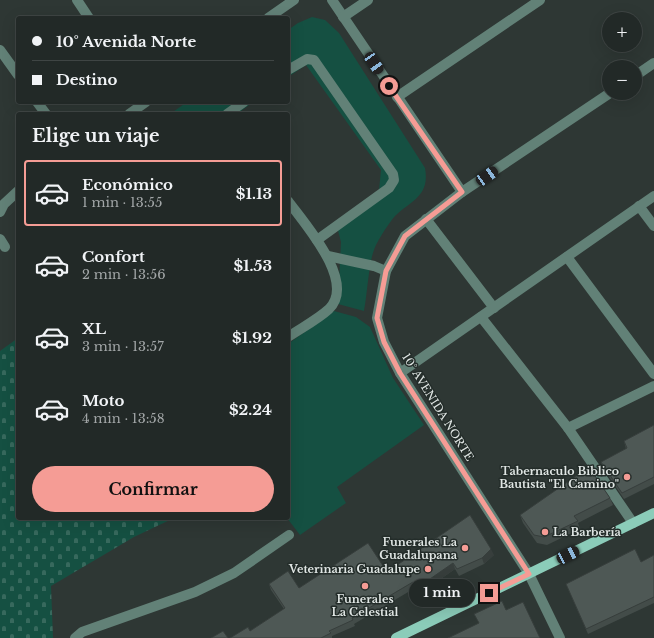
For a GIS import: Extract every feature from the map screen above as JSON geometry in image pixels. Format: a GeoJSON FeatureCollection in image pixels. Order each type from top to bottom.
{"type":"FeatureCollection","features":[{"type":"Feature","properties":{"kind":"main road"},"geometry":{"type":"LineString","coordinates":[[396,638],[654,514]]}},
{"type":"Feature","properties":{"kind":"street"},"geometry":{"type":"LineString","coordinates":[[271,16],[294,0]]}},
{"type":"Feature","properties":{"kind":"street"},"geometry":{"type":"LineString","coordinates":[[332,0],[462,192]]}},
{"type":"Feature","properties":{"kind":"street"},"geometry":{"type":"LineString","coordinates":[[343,17],[368,0]]}},
{"type":"Feature","properties":{"kind":"street"},"geometry":{"type":"LineString","coordinates":[[397,97],[540,0]]}},
{"type":"Feature","properties":{"kind":"street"},"geometry":{"type":"LineString","coordinates":[[81,2],[88,16]]}},
{"type":"Feature","properties":{"kind":"street"},"geometry":{"type":"LineString","coordinates":[[0,50],[16,72]]}},
{"type":"Feature","properties":{"kind":"street"},"geometry":{"type":"LineString","coordinates":[[290,69],[307,59],[314,60],[393,174],[394,180],[389,188],[318,240]]}},
{"type":"Feature","properties":{"kind":"street"},"geometry":{"type":"LineString","coordinates":[[642,71],[654,63]]}},
{"type":"Feature","properties":{"kind":"street","name":"10° AVENIDA NORTE"},"geometry":{"type":"LineString","coordinates":[[560,638],[529,574],[400,373],[384,342],[377,318],[386,271],[405,236],[426,218],[462,192],[602,98]]}},
{"type":"Feature","properties":{"kind":"street"},"geometry":{"type":"LineString","coordinates":[[132,112],[143,104]]}},
{"type":"Feature","properties":{"kind":"street"},"geometry":{"type":"LineString","coordinates":[[230,112],[241,104]]}},
{"type":"Feature","properties":{"kind":"street"},"geometry":{"type":"LineString","coordinates":[[1,204],[16,193]]}},
{"type":"Feature","properties":{"kind":"street"},"geometry":{"type":"LineString","coordinates":[[400,373],[654,196]]}},
{"type":"Feature","properties":{"kind":"street"},"geometry":{"type":"LineString","coordinates":[[290,204],[318,240],[328,256],[334,272],[336,290],[335,300],[329,309],[290,336]]}},
{"type":"Feature","properties":{"kind":"street"},"geometry":{"type":"LineString","coordinates":[[639,206],[654,226]]}},
{"type":"Feature","properties":{"kind":"street"},"geometry":{"type":"LineString","coordinates":[[426,218],[494,308]]}},
{"type":"Feature","properties":{"kind":"street"},"geometry":{"type":"LineString","coordinates":[[328,256],[374,266],[386,271]]}},
{"type":"Feature","properties":{"kind":"street"},"geometry":{"type":"LineString","coordinates":[[567,258],[654,374]]}},
{"type":"Feature","properties":{"kind":"street"},"geometry":{"type":"LineString","coordinates":[[481,317],[568,428],[633,523]]}},
{"type":"Feature","properties":{"kind":"street"},"geometry":{"type":"LineString","coordinates":[[568,428],[654,386]]}},
{"type":"Feature","properties":{"kind":"street"},"geometry":{"type":"LineString","coordinates":[[75,638],[82,632],[159,606],[202,589],[234,573],[289,534]]}},
{"type":"Feature","properties":{"kind":"green space"},"geometry":{"type":"Polygon","coordinates":[[[312,17],[325,20],[339,33],[425,168],[425,185],[422,191],[413,201],[395,216],[383,232],[372,255],[364,311],[338,304],[341,242],[336,223],[379,190],[381,170],[306,65],[290,76],[290,29],[298,23],[312,17]]]}},
{"type":"Feature","properties":{"kind":"green space"},"geometry":{"type":"Polygon","coordinates":[[[184,104],[250,104],[240,112],[173,112],[184,104]]]}},
{"type":"Feature","properties":{"kind":"green space"},"geometry":{"type":"Polygon","coordinates":[[[334,311],[356,317],[370,327],[393,378],[424,425],[337,487],[346,503],[300,535],[289,520],[290,520],[290,343],[334,311]]]}},
{"type":"Feature","properties":{"kind":"green space"},"geometry":{"type":"Polygon","coordinates":[[[16,339],[16,520],[170,520],[134,537],[51,586],[53,638],[0,638],[0,351],[16,339]]]}},
{"type":"Feature","properties":{"kind":"building"},"geometry":{"type":"Polygon","coordinates":[[[654,425],[654,477],[622,493],[601,462],[627,448],[624,441],[654,425]]]}},
{"type":"Feature","properties":{"kind":"building"},"geometry":{"type":"Polygon","coordinates":[[[589,467],[610,498],[574,516],[578,521],[544,537],[534,535],[520,515],[589,467]]]}},
{"type":"Feature","properties":{"kind":"building"},"geometry":{"type":"Polygon","coordinates":[[[470,515],[491,549],[482,558],[457,569],[453,563],[417,588],[413,582],[352,618],[353,620],[329,631],[331,633],[321,638],[230,638],[248,627],[250,631],[285,608],[269,584],[288,571],[299,588],[368,543],[387,572],[470,515]]]}},
{"type":"Feature","properties":{"kind":"building"},"geometry":{"type":"Polygon","coordinates":[[[635,549],[641,562],[654,555],[654,597],[586,629],[566,584],[635,549]]]}},
{"type":"Feature","properties":{"kind":"building"},"geometry":{"type":"Polygon","coordinates":[[[502,601],[506,610],[523,602],[540,638],[448,638],[479,623],[474,614],[502,601]]]}},
{"type":"Feature","properties":{"kind":"building"},"geometry":{"type":"Polygon","coordinates":[[[223,631],[228,638],[211,638],[223,631]]]}},
{"type":"Feature","properties":{"kind":"place","name":"Tabernaculo Biblico Bautista \"El Camino\""},"geometry":{"type":"Point","coordinates":[627,477]}},
{"type":"Feature","properties":{"kind":"place","name":"La Barbería"},"geometry":{"type":"Point","coordinates":[545,532]}},
{"type":"Feature","properties":{"kind":"place","name":"Funerales La Guadalupana"},"geometry":{"type":"Point","coordinates":[465,548]}},
{"type":"Feature","properties":{"kind":"place","name":"Veterinaria Guadalupe"},"geometry":{"type":"Point","coordinates":[428,569]}},
{"type":"Feature","properties":{"kind":"place","name":"Funerales La Celestial"},"geometry":{"type":"Point","coordinates":[365,586]}},
{"type":"Feature","properties":{"kind":"route"},"geometry":{"type":"LineString","coordinates":[[389,86],[462,192],[426,218],[405,236],[386,271],[377,318],[384,342],[400,373],[529,574],[489,593]]}}]}
